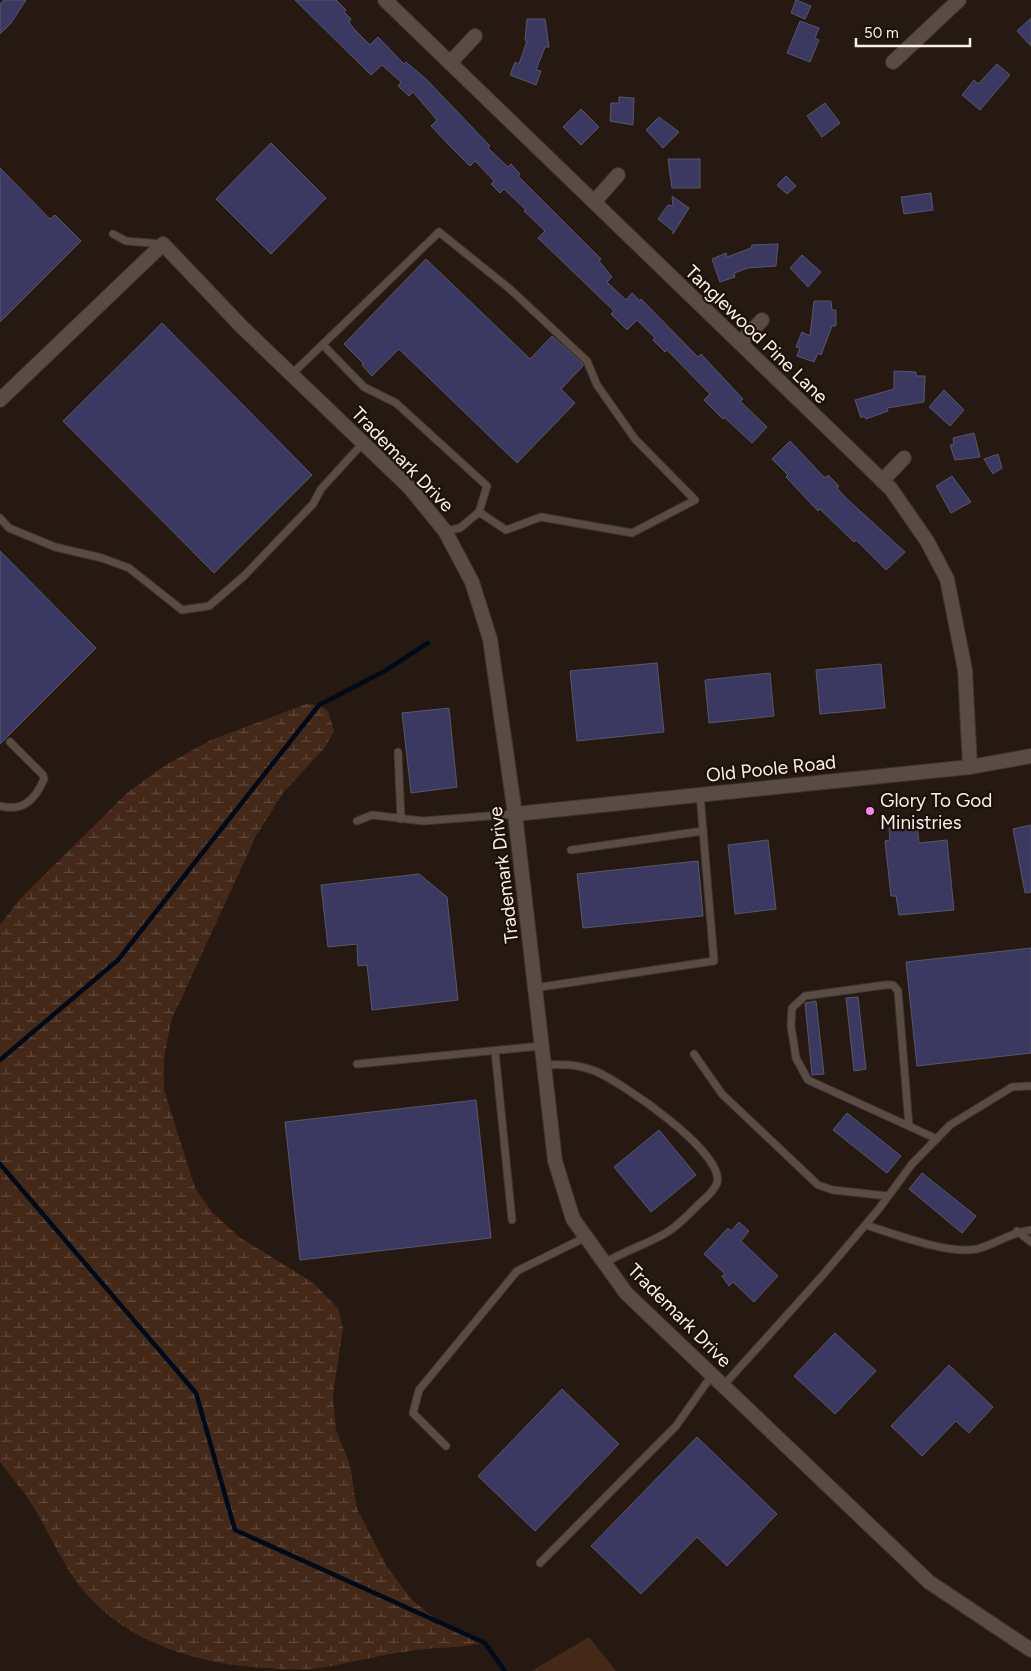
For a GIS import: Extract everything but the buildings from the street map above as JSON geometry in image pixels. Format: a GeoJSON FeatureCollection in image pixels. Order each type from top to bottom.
{"type":"FeatureCollection","features":[{"type":"Feature","properties":{"kind":"street","name":"Tanglewood Pine Lane"},"geometry":{"type":"LineString","coordinates":[[385,0],[891,489],[927,541],[947,579],[965,670],[970,766]]}},
{"type":"Feature","properties":{"kind":"street"},"geometry":{"type":"LineString","coordinates":[[893,62],[959,0]]}},
{"type":"Feature","properties":{"kind":"street"},"geometry":{"type":"LineString","coordinates":[[450,63],[475,36]]}},
{"type":"Feature","properties":{"kind":"street"},"geometry":{"type":"LineString","coordinates":[[594,202],[618,175]]}},
{"type":"Feature","properties":{"kind":"street"},"geometry":{"type":"LineString","coordinates":[[0,400],[163,244]]}},
{"type":"Feature","properties":{"kind":"street","name":"Trademark Drive"},"geometry":{"type":"LineString","coordinates":[[163,244],[203,287],[410,488],[445,531],[472,582],[490,639],[515,814],[555,1161],[573,1219],[626,1293],[929,1582],[1031,1650]]}},
{"type":"Feature","properties":{"kind":"street"},"geometry":{"type":"LineString","coordinates":[[740,343],[762,320]]}},
{"type":"Feature","properties":{"kind":"street"},"geometry":{"type":"LineString","coordinates":[[882,481],[904,458]]}},
{"type":"Feature","properties":{"kind":"street","name":"Old Poole Road"},"geometry":{"type":"LineString","coordinates":[[515,814],[970,766],[1031,756]]}},
{"type":"Feature","properties":{"kind":"lane"},"geometry":{"type":"LineString","coordinates":[[292,374],[439,232],[510,289],[587,361],[597,385],[635,439],[695,500],[632,533],[541,516],[506,530],[479,512]]}},
{"type":"Feature","properties":{"kind":"lane"},"geometry":{"type":"LineString","coordinates":[[113,234],[126,241],[163,244]]}},
{"type":"Feature","properties":{"kind":"lane"},"geometry":{"type":"LineString","coordinates":[[324,345],[364,387],[396,403],[486,486],[479,512],[460,528],[445,531]]}},
{"type":"Feature","properties":{"kind":"lane"},"geometry":{"type":"LineString","coordinates":[[0,518],[9,528],[55,547],[102,558],[129,568],[182,610],[197,609],[209,606],[244,576],[314,504],[321,489],[364,443]]}},
{"type":"Feature","properties":{"kind":"lane"},"geometry":{"type":"LineString","coordinates":[[0,806],[17,809],[30,800],[44,779],[43,775],[10,742]]}},
{"type":"Feature","properties":{"kind":"lane"},"geometry":{"type":"LineString","coordinates":[[398,752],[401,819]]}},
{"type":"Feature","properties":{"kind":"lane"},"geometry":{"type":"LineString","coordinates":[[534,988],[714,961],[700,794]]}},
{"type":"Feature","properties":{"kind":"lane"},"geometry":{"type":"LineString","coordinates":[[357,821],[372,815],[423,821],[515,814]]}},
{"type":"Feature","properties":{"kind":"lane"},"geometry":{"type":"LineString","coordinates":[[571,850],[703,832]]}},
{"type":"Feature","properties":{"kind":"lane"},"geometry":{"type":"LineString","coordinates":[[909,1126],[898,991],[892,985],[885,985],[805,996],[792,1008],[791,1026],[796,1058],[808,1080],[937,1139]]}},
{"type":"Feature","properties":{"kind":"lane"},"geometry":{"type":"LineString","coordinates":[[357,1064],[541,1046]]}},
{"type":"Feature","properties":{"kind":"lane"},"geometry":{"type":"LineString","coordinates":[[495,1050],[512,1220]]}},
{"type":"Feature","properties":{"kind":"lane"},"geometry":{"type":"LineString","coordinates":[[694,1054],[722,1094],[818,1185],[832,1190],[888,1196]]}},
{"type":"Feature","properties":{"kind":"lane"},"geometry":{"type":"LineString","coordinates":[[543,1065],[570,1064],[596,1072],[647,1103],[705,1152],[717,1174],[714,1188],[687,1217],[668,1231],[605,1263]]}},
{"type":"Feature","properties":{"kind":"lane"},"geometry":{"type":"LineString","coordinates":[[723,1386],[866,1225],[912,1164],[950,1125],[1012,1087],[1031,1086]]}},
{"type":"Feature","properties":{"kind":"lane"},"geometry":{"type":"LineString","coordinates":[[866,1225],[936,1247],[976,1249],[1017,1231],[1031,1230]]}},
{"type":"Feature","properties":{"kind":"lane"},"geometry":{"type":"LineString","coordinates":[[1017,1231],[1031,1242]]}},
{"type":"Feature","properties":{"kind":"lane"},"geometry":{"type":"LineString","coordinates":[[446,1446],[413,1413],[419,1390],[517,1271],[586,1237]]}},
{"type":"Feature","properties":{"kind":"lane"},"geometry":{"type":"LineString","coordinates":[[540,1563],[676,1426],[712,1375]]}},
{"type":"Feature","properties":{"kind":"green space"},"geometry":{"type":"Polygon","coordinates":[[[306,704],[319,705],[328,711],[334,731],[326,746],[283,793],[256,836],[171,1021],[164,1059],[164,1090],[195,1188],[212,1212],[239,1237],[312,1282],[338,1308],[343,1328],[333,1395],[336,1430],[350,1465],[357,1509],[387,1567],[412,1600],[444,1626],[485,1643],[397,1653],[312,1669],[282,1669],[222,1663],[192,1656],[164,1647],[137,1634],[112,1618],[81,1588],[60,1556],[32,1505],[0,1462],[0,925],[19,900],[127,793],[164,766],[211,740],[306,704]]]}},
{"type":"Feature","properties":{"kind":"green space"},"geometry":{"type":"Polygon","coordinates":[[[589,1637],[616,1671],[531,1671],[589,1637]]]}},
{"type":"Feature","properties":{"kind":"waterway"},"geometry":{"type":"LineString","coordinates":[[0,1060],[118,960],[319,705],[383,672],[428,643]]}},
{"type":"Feature","properties":{"kind":"waterway"},"geometry":{"type":"LineString","coordinates":[[0,1164],[196,1393],[235,1530],[485,1643],[505,1671]]}},
{"type":"Feature","properties":{"kind":"place","name":"Glory To God Ministries"},"geometry":{"type":"Point","coordinates":[870,811]}}]}
